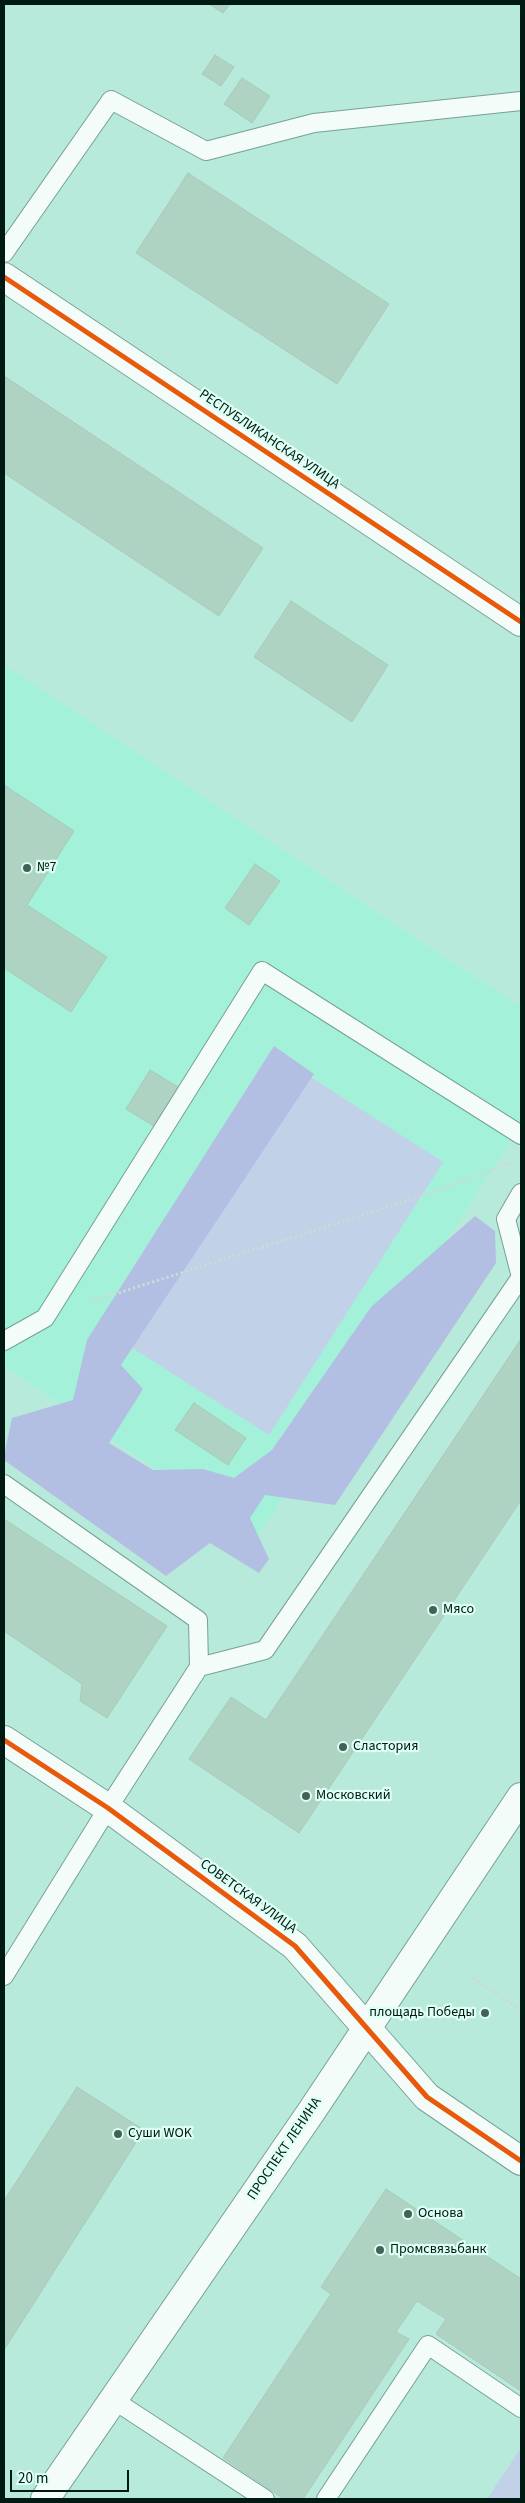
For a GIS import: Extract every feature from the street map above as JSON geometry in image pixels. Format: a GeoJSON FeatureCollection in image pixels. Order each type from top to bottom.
{"type":"FeatureCollection","features":[{"type":"Feature","properties":{"kind":"street","name":"РЕСПУБЛИКАНСКАЯ УЛИЦА"},"geometry":{"type":"LineString","coordinates":[[4,277],[521,622]]}},
{"type":"Feature","properties":{"kind":"street","name":"СОВЕТСКАЯ УЛИЦА"},"geometry":{"type":"LineString","coordinates":[[4,1740],[108,1808],[296,1946],[365,2028],[427,2097],[521,2161]]}},
{"type":"Feature","properties":{"kind":"street","name":"ПРОСПЕКТ ЛЕНИНА"},"geometry":{"type":"LineString","coordinates":[[45,2499],[112,2398],[305,2120],[365,2028],[422,1948],[521,1797]]}},
{"type":"Feature","properties":{"kind":"lane"},"geometry":{"type":"LineString","coordinates":[[4,252],[111,100],[206,151],[314,122],[521,101]]}},
{"type":"Feature","properties":{"kind":"lane"},"geometry":{"type":"LineString","coordinates":[[4,1341],[45,1318],[262,971],[521,1135]]}},
{"type":"Feature","properties":{"kind":"lane"},"geometry":{"type":"LineString","coordinates":[[199,1667],[265,1650],[521,1277],[506,1219],[521,1193]]}},
{"type":"Feature","properties":{"kind":"lane"},"geometry":{"type":"LineString","coordinates":[[4,1484],[198,1620],[199,1667],[108,1808],[4,1976]]}},
{"type":"Feature","properties":{"kind":"lane"},"geometry":{"type":"LineString","coordinates":[[326,2499],[428,2345],[521,2408]]}},
{"type":"Feature","properties":{"kind":"lane"},"geometry":{"type":"LineString","coordinates":[[112,2398],[265,2499]]}},
{"type":"Feature","properties":{"kind":"path"},"geometry":{"type":"LineString","coordinates":[[45,1318],[131,1287],[422,1196],[512,1163]]}},
{"type":"Feature","properties":{"kind":"path"},"geometry":{"type":"LineString","coordinates":[[473,1978],[521,2010]]}},
{"type":"Feature","properties":{"kind":"shaded area"},"geometry":{"type":"Polygon","coordinates":[[[4,665],[521,1007],[521,1125],[257,1538],[4,1366],[4,665]]]}},
{"type":"Feature","properties":{"kind":"shaded area"},"geometry":{"type":"Polygon","coordinates":[[[274,1046],[314,1074],[121,1365],[143,1389],[109,1443],[153,1470],[203,1469],[234,1478],[272,1450],[371,1307],[475,1216],[495,1231],[496,1263],[335,1505],[265,1495],[250,1518],[269,1559],[259,1573],[210,1543],[166,1576],[4,1460],[4,1456],[12,1418],[73,1400],[87,1340],[274,1046]]]}},
{"type":"Feature","properties":{"kind":"shaded area"},"geometry":{"type":"Polygon","coordinates":[[[278,1056],[443,1162],[269,1435],[104,1330],[278,1056]]]}},
{"type":"Feature","properties":{"kind":"shaded area"},"geometry":{"type":"Polygon","coordinates":[[[521,2448],[521,2499],[487,2499],[521,2448]]]}},
{"type":"Feature","properties":{"kind":"building"},"geometry":{"type":"Polygon","coordinates":[[[209,4],[230,4],[223,13],[209,4]]]}},
{"type":"Feature","properties":{"kind":"building"},"geometry":{"type":"Polygon","coordinates":[[[215,55],[234,67],[221,86],[202,74],[215,55]]]}},
{"type":"Feature","properties":{"kind":"building"},"geometry":{"type":"Polygon","coordinates":[[[242,78],[270,96],[252,123],[224,104],[242,78]]]}},
{"type":"Feature","properties":{"kind":"building"},"geometry":{"type":"Polygon","coordinates":[[[188,173],[389,304],[337,384],[136,253],[188,173]]]}},
{"type":"Feature","properties":{"kind":"building"},"geometry":{"type":"Polygon","coordinates":[[[4,376],[263,548],[219,616],[4,473],[4,376]]]}},
{"type":"Feature","properties":{"kind":"building"},"geometry":{"type":"Polygon","coordinates":[[[291,601],[388,665],[352,722],[254,657],[291,601]]]}},
{"type":"Feature","properties":{"kind":"building","name":"№7"},"geometry":{"type":"Polygon","coordinates":[[[4,785],[74,831],[27,905],[107,957],[71,1012],[4,968],[4,785]]]}},
{"type":"Feature","properties":{"kind":"building"},"geometry":{"type":"Polygon","coordinates":[[[255,864],[280,881],[249,925],[225,908],[255,864]]]}},
{"type":"Feature","properties":{"kind":"building"},"geometry":{"type":"Polygon","coordinates":[[[150,1070],[180,1088],[157,1128],[126,1109],[150,1070]]]}},
{"type":"Feature","properties":{"kind":"building"},"geometry":{"type":"Polygon","coordinates":[[[521,1339],[521,1500],[299,1833],[189,1759],[231,1697],[266,1720],[521,1339]]]}},
{"type":"Feature","properties":{"kind":"building"},"geometry":{"type":"Polygon","coordinates":[[[194,1403],[246,1438],[228,1465],[175,1430],[194,1403]]]}},
{"type":"Feature","properties":{"kind":"building"},"geometry":{"type":"Polygon","coordinates":[[[4,1519],[167,1626],[107,1718],[80,1701],[82,1684],[4,1631],[4,1519]]]}},
{"type":"Feature","properties":{"kind":"building"},"geometry":{"type":"Polygon","coordinates":[[[77,2087],[144,2130],[4,2350],[4,2201],[77,2087]]]}},
{"type":"Feature","properties":{"kind":"building"},"geometry":{"type":"Polygon","coordinates":[[[386,2189],[521,2279],[521,2391],[436,2334],[446,2319],[417,2301],[396,2332],[409,2339],[303,2499],[284,2499],[223,2458],[331,2294],[321,2287],[386,2189]]]}},
{"type":"Feature","properties":{"kind":"cycle path"},"geometry":{"type":"LineString","coordinates":[[4,277],[521,622]]}},
{"type":"Feature","properties":{"kind":"cycle path"},"geometry":{"type":"LineString","coordinates":[[4,1740],[108,1808],[295,1946],[427,2097],[521,2161]]}},
{"type":"Feature","properties":{"kind":"place","name":"№7"},"geometry":{"type":"Point","coordinates":[27,868]}},
{"type":"Feature","properties":{"kind":"place","name":"Мясо"},"geometry":{"type":"Point","coordinates":[433,1610]}},
{"type":"Feature","properties":{"kind":"place","name":"Сластория"},"geometry":{"type":"Point","coordinates":[343,1747]}},
{"type":"Feature","properties":{"kind":"place","name":"Московский"},"geometry":{"type":"Point","coordinates":[306,1796]}},
{"type":"Feature","properties":{"kind":"place","name":"площадь Победы"},"geometry":{"type":"Point","coordinates":[485,2013]}},
{"type":"Feature","properties":{"kind":"place","name":"Суши WOK"},"geometry":{"type":"Point","coordinates":[118,2134]}},
{"type":"Feature","properties":{"kind":"place","name":"Основа"},"geometry":{"type":"Point","coordinates":[408,2214]}},
{"type":"Feature","properties":{"kind":"place","name":"Промсвязьбанк"},"geometry":{"type":"Point","coordinates":[380,2250]}}]}
